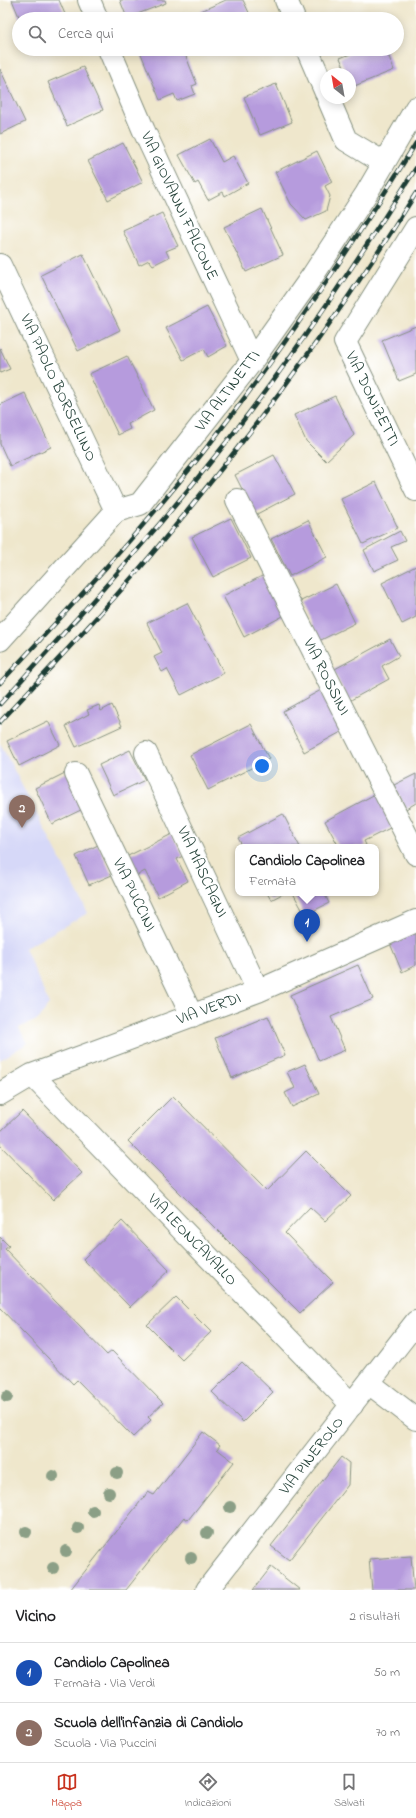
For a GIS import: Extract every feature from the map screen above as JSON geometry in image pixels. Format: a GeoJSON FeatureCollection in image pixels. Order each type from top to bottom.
{"type":"FeatureCollection","features":[{"type":"Feature","properties":{"kind":"street"},"geometry":{"type":"LineString","coordinates":[[89,0],[94,12]]}},
{"type":"Feature","properties":{"kind":"street"},"geometry":{"type":"LineString","coordinates":[[286,0],[291,12]]}},
{"type":"Feature","properties":{"kind":"street","name":"VIA GIOVANNI FALCONE"},"geometry":{"type":"LineString","coordinates":[[112,56],[144,132],[252,361]]}},
{"type":"Feature","properties":{"kind":"street"},"geometry":{"type":"LineString","coordinates":[[310,56],[320,79]]}},
{"type":"Feature","properties":{"kind":"street"},"geometry":{"type":"LineString","coordinates":[[331,104],[346,140],[384,164]]}},
{"type":"Feature","properties":{"kind":"street","name":"VIA ALTINETTI"},"geometry":{"type":"LineString","coordinates":[[116,511],[140,504],[252,361],[313,275],[384,164],[416,108]]}},
{"type":"Feature","properties":{"kind":"street","name":"VIA DONIZETTI"},"geometry":{"type":"LineString","coordinates":[[416,228],[345,342],[416,490]]}},
{"type":"Feature","properties":{"kind":"street","name":"VIA PAOLO BORSELLINO"},"geometry":{"type":"LineString","coordinates":[[0,264],[116,511]]}},
{"type":"Feature","properties":{"kind":"street","name":"VIA ROSSINI"},"geometry":{"type":"LineString","coordinates":[[237,500],[416,854]]}},
{"type":"Feature","properties":{"kind":"street"},"geometry":{"type":"LineString","coordinates":[[0,640],[116,511]]}},
{"type":"Feature","properties":{"kind":"street","name":"VIA MASCAGNI"},"geometry":{"type":"LineString","coordinates":[[146,752],[258,991]]}},
{"type":"Feature","properties":{"kind":"street","name":"VIA PUCCINI"},"geometry":{"type":"LineString","coordinates":[[76,774],[192,1016]]}},
{"type":"Feature","properties":{"kind":"street","name":"VIA VERDI"},"geometry":{"type":"LineString","coordinates":[[0,1094],[32,1075],[258,991],[416,921]]}},
{"type":"Feature","properties":{"kind":"street","name":"VIA LEONCAVALLO"},"geometry":{"type":"LineString","coordinates":[[32,1075],[352,1405]]}},
{"type":"Feature","properties":{"kind":"street","name":"VIA PINEROLO"},"geometry":{"type":"LineString","coordinates":[[207,1590],[416,1322]]}},
{"type":"Feature","properties":{"kind":"street"},"geometry":{"type":"LineString","coordinates":[[369,1383],[416,1419]]}},
{"type":"Feature","properties":{"kind":"shaded area"},"geometry":{"type":"Polygon","coordinates":[[[0,743],[88,913],[25,948],[49,1004],[39,1019],[19,1028],[28,1043],[0,1060],[0,743]]]}},
{"type":"Feature","properties":{"kind":"building"},"geometry":{"type":"Polygon","coordinates":[[[12,0],[59,0],[64,12],[17,12],[12,0]]]}},
{"type":"Feature","properties":{"kind":"building"},"geometry":{"type":"Polygon","coordinates":[[[120,0],[165,0],[166,3],[143,12],[125,12],[120,0]]]}},
{"type":"Feature","properties":{"kind":"building"},"geometry":{"type":"Polygon","coordinates":[[[226,0],[243,0],[249,12],[202,12],[226,0]]]}},
{"type":"Feature","properties":{"kind":"building"},"geometry":{"type":"Polygon","coordinates":[[[142,56],[186,56],[197,84],[192,86],[195,94],[177,101],[174,94],[160,100],[142,56]]]}},
{"type":"Feature","properties":{"kind":"building"},"geometry":{"type":"Polygon","coordinates":[[[345,56],[389,56],[394,70],[356,85],[356,68],[344,68],[340,58],[345,56]]]}},
{"type":"Feature","properties":{"kind":"building"},"geometry":{"type":"Polygon","coordinates":[[[83,67],[103,110],[67,126],[48,82],[83,67]]]}},
{"type":"Feature","properties":{"kind":"building"},"geometry":{"type":"Polygon","coordinates":[[[0,69],[25,122],[0,134],[0,69]]]}},
{"type":"Feature","properties":{"kind":"building"},"geometry":{"type":"Polygon","coordinates":[[[276,84],[292,122],[260,135],[244,97],[276,84]]]}},
{"type":"Feature","properties":{"kind":"building"},"geometry":{"type":"Polygon","coordinates":[[[210,139],[222,162],[233,156],[248,183],[225,196],[223,192],[208,200],[198,182],[195,184],[179,155],[210,139]]]}},
{"type":"Feature","properties":{"kind":"building"},"geometry":{"type":"Polygon","coordinates":[[[123,143],[143,182],[108,200],[88,161],[123,143]]]}},
{"type":"Feature","properties":{"kind":"building"},"geometry":{"type":"Polygon","coordinates":[[[317,151],[332,182],[325,186],[330,196],[326,211],[306,220],[291,204],[275,172],[317,151]]]}},
{"type":"Feature","properties":{"kind":"building"},"geometry":{"type":"Polygon","coordinates":[[[262,209],[283,255],[246,272],[224,227],[262,209]]]}},
{"type":"Feature","properties":{"kind":"building"},"geometry":{"type":"Polygon","coordinates":[[[162,213],[178,246],[166,251],[169,257],[153,265],[149,260],[139,265],[123,231],[162,213]]]}},
{"type":"Feature","properties":{"kind":"building"},"geometry":{"type":"Polygon","coordinates":[[[83,254],[120,330],[78,351],[41,275],[83,254]]]}},
{"type":"Feature","properties":{"kind":"building"},"geometry":{"type":"Polygon","coordinates":[[[207,307],[227,346],[208,357],[204,349],[183,360],[166,328],[207,307]]]}},
{"type":"Feature","properties":{"kind":"building"},"geometry":{"type":"Polygon","coordinates":[[[416,326],[416,374],[399,381],[382,340],[416,326]]]}},
{"type":"Feature","properties":{"kind":"building"},"geometry":{"type":"Polygon","coordinates":[[[0,348],[10,369],[0,373],[0,348]]]}},
{"type":"Feature","properties":{"kind":"building"},"geometry":{"type":"Polygon","coordinates":[[[127,356],[154,410],[128,424],[130,429],[118,435],[89,374],[127,356]]]}},
{"type":"Feature","properties":{"kind":"building"},"geometry":{"type":"Polygon","coordinates":[[[25,393],[51,447],[10,466],[0,444],[0,405],[25,393]]]}},
{"type":"Feature","properties":{"kind":"building"},"geometry":{"type":"Polygon","coordinates":[[[335,396],[354,435],[326,461],[306,441],[294,415],[335,396]]]}},
{"type":"Feature","properties":{"kind":"building"},"geometry":{"type":"Polygon","coordinates":[[[274,455],[295,494],[255,515],[235,475],[274,455]]]}},
{"type":"Feature","properties":{"kind":"building"},"geometry":{"type":"Polygon","coordinates":[[[376,482],[398,528],[363,544],[341,499],[376,482]]]}},
{"type":"Feature","properties":{"kind":"building"},"geometry":{"type":"Polygon","coordinates":[[[231,518],[251,558],[213,577],[192,537],[231,518]]]}},
{"type":"Feature","properties":{"kind":"building"},"geometry":{"type":"Polygon","coordinates":[[[308,520],[327,557],[290,576],[271,539],[308,520]]]}},
{"type":"Feature","properties":{"kind":"building"},"geometry":{"type":"Polygon","coordinates":[[[400,531],[405,541],[391,547],[398,560],[374,571],[364,550],[400,531]]]}},
{"type":"Feature","properties":{"kind":"building"},"geometry":{"type":"Polygon","coordinates":[[[416,566],[416,617],[402,624],[382,583],[416,566]]]}},
{"type":"Feature","properties":{"kind":"building"},"geometry":{"type":"Polygon","coordinates":[[[264,575],[285,615],[244,637],[223,596],[264,575]]]}},
{"type":"Feature","properties":{"kind":"building"},"geometry":{"type":"Polygon","coordinates":[[[336,584],[355,623],[319,641],[299,602],[336,584]]]}},
{"type":"Feature","properties":{"kind":"building"},"geometry":{"type":"Polygon","coordinates":[[[187,603],[224,673],[181,695],[167,669],[162,672],[154,657],[162,653],[147,623],[187,603]]]}},
{"type":"Feature","properties":{"kind":"building"},"geometry":{"type":"Polygon","coordinates":[[[390,639],[399,656],[382,666],[389,679],[349,701],[333,670],[390,639]]]}},
{"type":"Feature","properties":{"kind":"building"},"geometry":{"type":"Polygon","coordinates":[[[321,690],[343,731],[304,752],[283,711],[321,690]]]}},
{"type":"Feature","properties":{"kind":"building"},"geometry":{"type":"Polygon","coordinates":[[[99,705],[101,711],[112,705],[122,726],[76,747],[66,726],[89,714],[87,710],[99,705]]]}},
{"type":"Feature","properties":{"kind":"building"},"geometry":{"type":"Polygon","coordinates":[[[48,721],[60,745],[19,766],[7,741],[48,721]]]}},
{"type":"Feature","properties":{"kind":"building"},"geometry":{"type":"Polygon","coordinates":[[[251,724],[269,759],[208,790],[190,755],[251,724]]]}},
{"type":"Feature","properties":{"kind":"building"},"geometry":{"type":"Polygon","coordinates":[[[130,750],[145,780],[113,795],[99,765],[130,750]]]}},
{"type":"Feature","properties":{"kind":"building"},"geometry":{"type":"Polygon","coordinates":[[[67,772],[85,808],[52,824],[35,788],[67,772]]]}},
{"type":"Feature","properties":{"kind":"building"},"geometry":{"type":"Polygon","coordinates":[[[416,774],[416,803],[406,809],[394,785],[416,774]]]}},
{"type":"Feature","properties":{"kind":"building"},"geometry":{"type":"Polygon","coordinates":[[[379,792],[396,825],[364,841],[366,844],[337,844],[325,821],[379,792]]]}},
{"type":"Feature","properties":{"kind":"building"},"geometry":{"type":"Polygon","coordinates":[[[283,814],[298,844],[241,844],[238,838],[283,814]]]}},
{"type":"Feature","properties":{"kind":"building"},"geometry":{"type":"Polygon","coordinates":[[[172,834],[183,856],[177,859],[188,881],[158,897],[145,871],[136,876],[126,857],[172,834]]]}},
{"type":"Feature","properties":{"kind":"building"},"geometry":{"type":"Polygon","coordinates":[[[98,845],[112,875],[89,885],[76,856],[98,845]]]}},
{"type":"Feature","properties":{"kind":"building"},"geometry":{"type":"Polygon","coordinates":[[[269,896],[278,896],[271,900],[269,896]]]}},
{"type":"Feature","properties":{"kind":"building"},"geometry":{"type":"Polygon","coordinates":[[[295,896],[326,896],[329,903],[305,915],[295,896]]]}},
{"type":"Feature","properties":{"kind":"building"},"geometry":{"type":"Polygon","coordinates":[[[416,930],[416,965],[402,972],[389,941],[416,930]]]}},
{"type":"Feature","properties":{"kind":"building"},"geometry":{"type":"Polygon","coordinates":[[[358,965],[373,999],[331,1017],[345,1050],[319,1061],[290,995],[358,965]]]}},
{"type":"Feature","properties":{"kind":"building"},"geometry":{"type":"Polygon","coordinates":[[[268,1016],[285,1055],[232,1078],[215,1038],[268,1016]]]}},
{"type":"Feature","properties":{"kind":"building"},"geometry":{"type":"Polygon","coordinates":[[[305,1064],[319,1094],[292,1107],[285,1093],[295,1088],[287,1072],[305,1064]]]}},
{"type":"Feature","properties":{"kind":"building"},"geometry":{"type":"Polygon","coordinates":[[[173,1096],[267,1191],[306,1151],[351,1196],[325,1221],[310,1207],[285,1233],[333,1282],[300,1313],[128,1141],[173,1096]]]}},
{"type":"Feature","properties":{"kind":"building"},"geometry":{"type":"Polygon","coordinates":[[[22,1111],[82,1173],[53,1200],[0,1145],[0,1132],[22,1111]]]}},
{"type":"Feature","properties":{"kind":"building"},"geometry":{"type":"Polygon","coordinates":[[[122,1221],[169,1270],[130,1307],[83,1259],[122,1221]]]}},
{"type":"Feature","properties":{"kind":"building"},"geometry":{"type":"Polygon","coordinates":[[[0,1237],[9,1246],[5,1249],[107,1355],[112,1351],[163,1403],[148,1417],[151,1420],[133,1437],[77,1380],[73,1384],[0,1308],[0,1237]]]}},
{"type":"Feature","properties":{"kind":"building"},"geometry":{"type":"Polygon","coordinates":[[[176,1297],[211,1332],[182,1360],[147,1325],[176,1297]]]}},
{"type":"Feature","properties":{"kind":"building"},"geometry":{"type":"Polygon","coordinates":[[[242,1362],[273,1392],[243,1422],[212,1392],[242,1362]]]}},
{"type":"Feature","properties":{"kind":"building"},"geometry":{"type":"Polygon","coordinates":[[[203,1432],[220,1445],[217,1449],[234,1462],[188,1520],[184,1517],[126,1590],[70,1590],[148,1492],[154,1495],[203,1432]]]}},
{"type":"Feature","properties":{"kind":"building"},"geometry":{"type":"Polygon","coordinates":[[[341,1457],[349,1463],[348,1485],[289,1560],[271,1546],[341,1457]]]}},
{"type":"Feature","properties":{"kind":"building"},"geometry":{"type":"Polygon","coordinates":[[[411,1556],[414,1590],[372,1590],[369,1559],[411,1556]]]}},
{"type":"Feature","properties":{"kind":"building"},"geometry":{"type":"Polygon","coordinates":[[[271,1567],[300,1590],[253,1590],[271,1567]]]}},
{"type":"Feature","properties":{"kind":"railway"},"geometry":{"type":"LineString","coordinates":[[0,683],[130,540],[180,481],[233,414],[314,300],[416,143]]}},
{"type":"Feature","properties":{"kind":"railway"},"geometry":{"type":"LineString","coordinates":[[0,704],[135,553],[213,459],[267,389],[319,316],[416,168]]}},
{"type":"Feature","properties":{"kind":"railway"},"geometry":{"type":"LineString","coordinates":[[0,722],[74,643],[128,582],[218,473],[321,336],[416,193]]}},
{"type":"Feature","properties":{"kind":"place","name":"Scuola dell'infanzia di Candiolo"},"geometry":{"type":"Point","coordinates":[22,828]}},
{"type":"Feature","properties":{"kind":"place","name":"Candiolo Capolinea"},"geometry":{"type":"Point","coordinates":[307,942]}}]}
